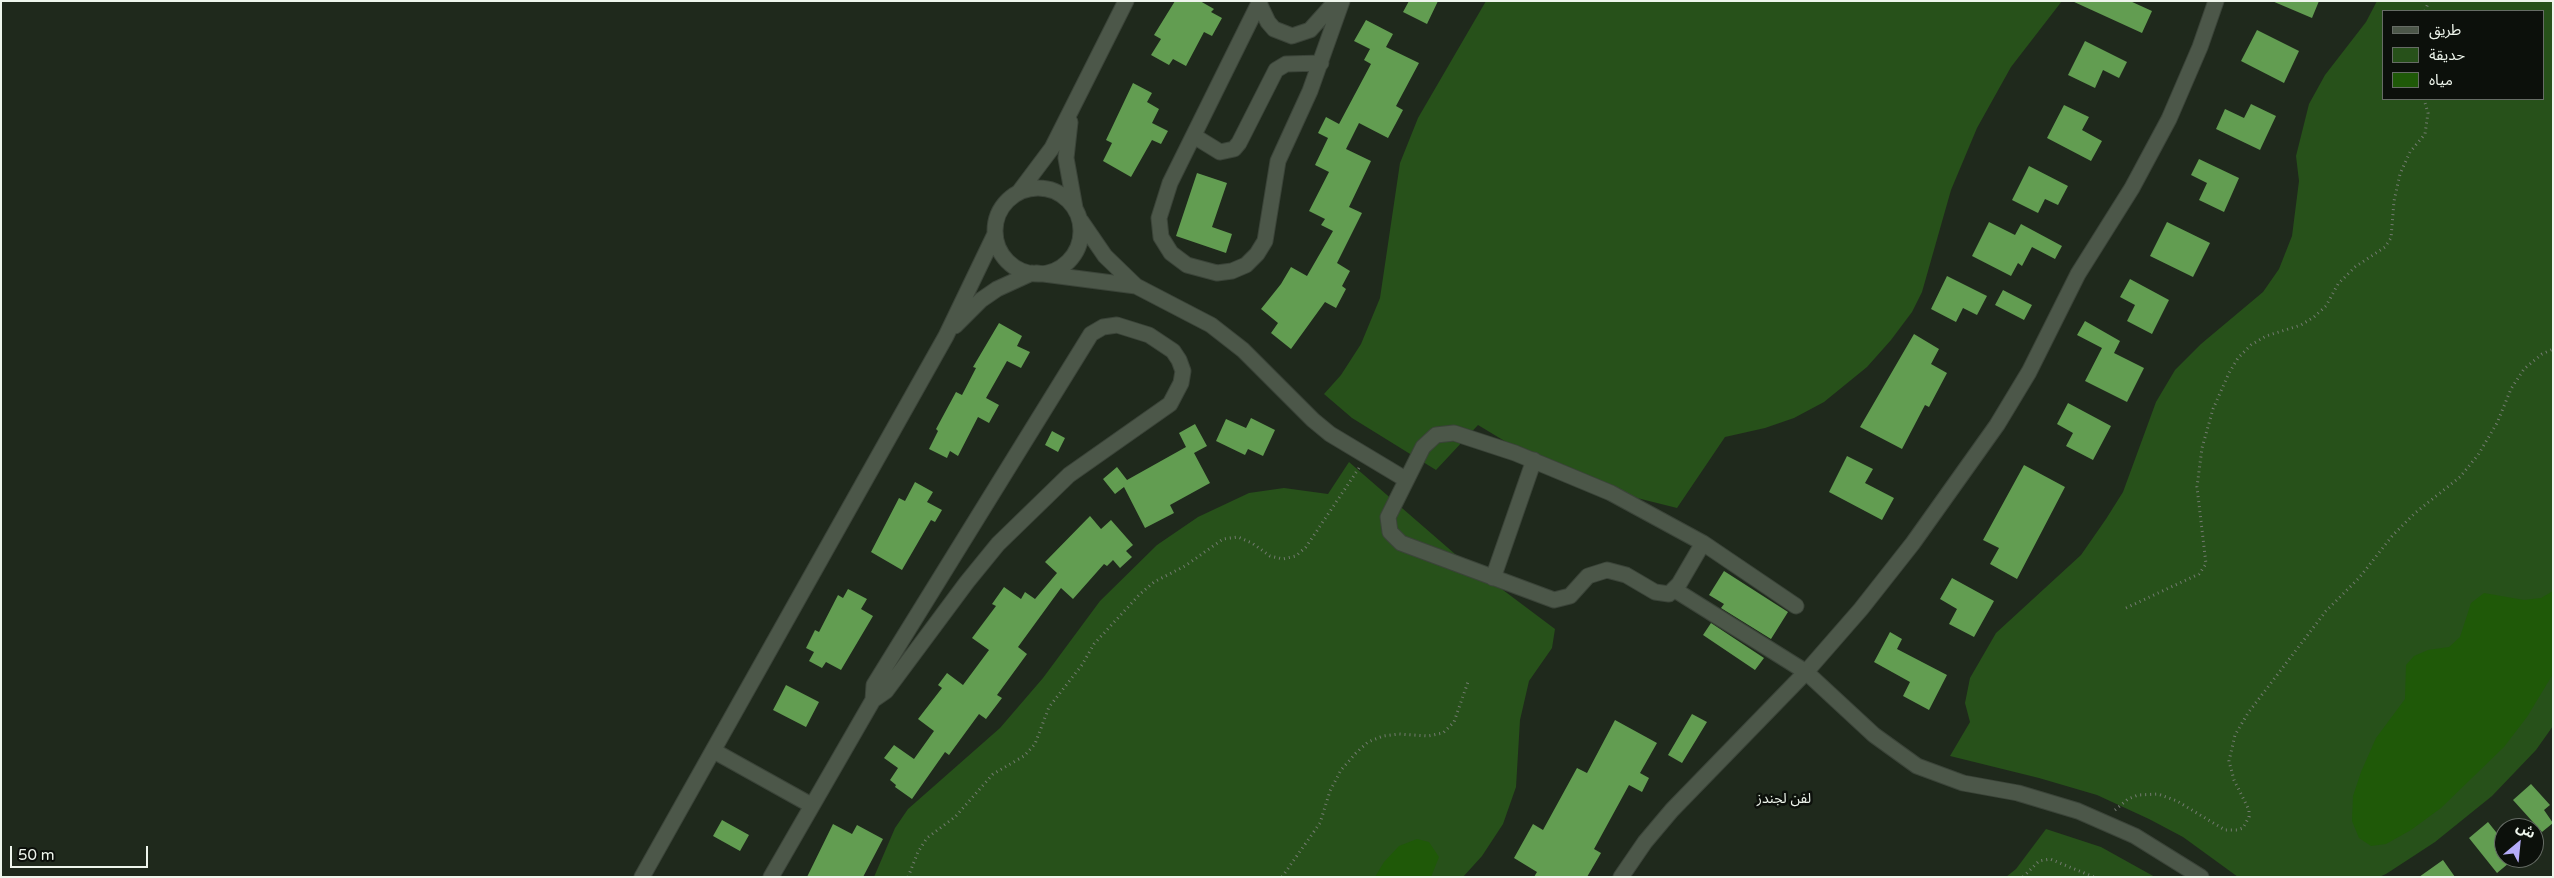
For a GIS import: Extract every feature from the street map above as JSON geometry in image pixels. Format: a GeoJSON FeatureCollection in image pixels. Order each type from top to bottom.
{"type":"FeatureCollection","features":[{"type":"Feature","properties":{"kind":"street"},"geometry":{"type":"LineString","coordinates":[[642,877],[946,336],[995,234],[1001,209],[1006,202],[1019,192],[1052,148],[1126,1]]}},
{"type":"Feature","properties":{"kind":"street"},"geometry":{"type":"LineString","coordinates":[[1260,2],[1268,22],[1274,30],[1292,36],[1310,30],[1336,1]]}},
{"type":"Feature","properties":{"kind":"street"},"geometry":{"type":"LineString","coordinates":[[1260,2],[1163,199],[1159,218],[1161,237],[1171,253],[1187,265],[1217,273],[1232,271],[1246,265],[1257,254],[1264,241],[1278,161],[1321,63],[1342,1]]}},
{"type":"Feature","properties":{"kind":"street"},"geometry":{"type":"LineString","coordinates":[[1621,877],[1645,842],[1672,810],[1806,672],[1913,543],[1997,425],[2029,372],[2078,274],[2132,188],[2169,119],[2200,47],[2216,1]]}},
{"type":"Feature","properties":{"kind":"street"},"geometry":{"type":"LineString","coordinates":[[1194,136],[1220,152],[1234,149],[1239,143],[1276,70],[1286,64],[1321,63]]}},
{"type":"Feature","properties":{"kind":"street"},"geometry":{"type":"LineString","coordinates":[[946,336],[981,300],[997,289],[1034,273],[1058,269],[1074,255],[1080,242],[1078,214],[1066,158],[1067,136],[1074,104]]}},
{"type":"Feature","properties":{"kind":"street"},"geometry":{"type":"LineString","coordinates":[[1019,192],[1029,188],[1050,189],[1068,200],[1105,256],[1136,286],[1211,325],[1243,350],[1313,420],[1366,457],[1405,480]]}},
{"type":"Feature","properties":{"kind":"street"},"geometry":{"type":"LineString","coordinates":[[995,234],[1004,257],[1016,268],[1034,273],[1136,286]]}},
{"type":"Feature","properties":{"kind":"street"},"geometry":{"type":"LineString","coordinates":[[771,877],[873,700],[886,691],[967,582],[998,544],[1032,508],[1077,469],[1170,404],[1181,383],[1183,371],[1173,350],[1149,335],[1117,325],[1103,327],[1091,334],[874,685],[873,700]]}},
{"type":"Feature","properties":{"kind":"street"},"geometry":{"type":"LineString","coordinates":[[1703,542],[1675,590],[1662,595],[1626,575],[1607,570],[1588,576],[1570,596],[1554,600],[1408,547],[1390,532],[1388,517],[1423,447],[1436,435],[1445,432],[1466,436],[1534,460],[1611,493],[1703,542],[1796,606]]}},
{"type":"Feature","properties":{"kind":"street"},"geometry":{"type":"LineString","coordinates":[[1494,578],[1534,460]]}},
{"type":"Feature","properties":{"kind":"street"},"geometry":{"type":"LineString","coordinates":[[1675,590],[1806,672],[1874,735],[1917,766],[1963,783],[2048,801],[2107,823],[2163,852],[2201,877]]}},
{"type":"Feature","properties":{"kind":"street"},"geometry":{"type":"LineString","coordinates":[[714,751],[811,805]]}},
{"type":"Feature","properties":{"kind":"path"},"geometry":{"type":"LineString","coordinates":[[2126,608],[2200,574],[2206,564],[2197,488],[2202,448],[2213,410],[2229,373],[2238,358],[2251,345],[2266,336],[2301,325],[2314,317],[2326,306],[2338,284],[2355,267],[2385,247],[2391,238],[2394,226],[2394,201],[2400,174],[2410,152],[2425,134],[2428,113],[2424,100]]}},
{"type":"Feature","properties":{"kind":"path"},"geometry":{"type":"LineString","coordinates":[[2107,823],[2119,805],[2133,797],[2148,793],[2168,797],[2225,830],[2243,828],[2250,817],[2249,810],[2234,780],[2229,761],[2235,735],[2248,713],[2326,610],[2359,578],[2393,535],[2415,513],[2460,478],[2478,455],[2497,424],[2511,389],[2524,369],[2542,354],[2553,349]]}},
{"type":"Feature","properties":{"kind":"path"},"geometry":{"type":"LineString","coordinates":[[908,877],[918,852],[928,838],[955,817],[993,774],[1024,756],[1035,744],[1049,707],[1082,665],[1094,644],[1140,594],[1154,582],[1185,566],[1223,538],[1238,537],[1252,542],[1270,556],[1283,559],[1296,556],[1306,547],[1366,457]]}},
{"type":"Feature","properties":{"kind":"path"},"geometry":{"type":"LineString","coordinates":[[1282,877],[1320,823],[1330,791],[1341,770],[1356,753],[1368,742],[1383,736],[1399,734],[1428,736],[1443,733],[1454,722],[1468,679]]}},
{"type":"Feature","properties":{"kind":"path"},"geometry":{"type":"LineString","coordinates":[[2023,877],[2039,861],[2050,859],[2094,877]]}},
{"type":"Feature","properties":{"kind":"green space"},"geometry":{"type":"Polygon","coordinates":[[[1486,1],[2062,1],[2011,67],[1977,128],[1951,190],[1922,292],[1912,312],[1891,340],[1867,367],[1824,402],[1794,418],[1765,428],[1725,437],[1677,508],[1609,491],[1541,463],[1478,425],[1436,470],[1352,418],[1324,394],[1341,375],[1361,344],[1380,298],[1400,163],[1418,118],[1486,1]]]}},
{"type":"Feature","properties":{"kind":"green space"},"geometry":{"type":"Polygon","coordinates":[[[2377,1],[2553,1],[2553,726],[2536,750],[2492,796],[2435,842],[2386,874],[2379,877],[2238,877],[2183,837],[2097,795],[2039,778],[1950,756],[1970,722],[1965,703],[1970,678],[1996,633],[2081,555],[2106,519],[2123,492],[2156,402],[2175,370],[2201,344],[2263,292],[2279,269],[2292,236],[2299,181],[2296,156],[2309,104],[2325,75],[2366,22],[2377,1]]]}},
{"type":"Feature","properties":{"kind":"green space"},"geometry":{"type":"Polygon","coordinates":[[[1349,462],[1455,554],[1555,629],[1552,648],[1529,681],[1520,720],[1516,787],[1503,824],[1482,856],[1463,877],[874,877],[895,828],[908,809],[1000,728],[1043,678],[1100,601],[1157,545],[1198,517],[1249,493],[1284,488],[1328,494],[1349,462]]]}},
{"type":"Feature","properties":{"kind":"green space"},"geometry":{"type":"Polygon","coordinates":[[[2046,829],[2101,847],[2155,877],[2006,877],[2016,869],[2046,829]]]}},
{"type":"Feature","properties":{"kind":"water"},"geometry":{"type":"Polygon","coordinates":[[[2553,591],[2553,674],[2527,717],[2504,747],[2441,808],[2411,830],[2386,844],[2371,846],[2359,838],[2352,821],[2353,796],[2376,738],[2405,699],[2406,665],[2414,656],[2428,650],[2449,647],[2460,637],[2471,603],[2484,593],[2524,600],[2541,598],[2553,591]]]}},
{"type":"Feature","properties":{"kind":"water"},"geometry":{"type":"Polygon","coordinates":[[[1417,839],[1429,842],[1439,857],[1431,877],[1375,877],[1384,862],[1399,846],[1417,839]]]}},
{"type":"Feature","properties":{"kind":"building"},"geometry":{"type":"Polygon","coordinates":[[[1175,1],[1200,1],[1214,9],[1211,12],[1222,18],[1212,36],[1204,32],[1186,66],[1173,59],[1169,65],[1151,55],[1161,39],[1154,35],[1175,1]]]}},
{"type":"Feature","properties":{"kind":"building"},"geometry":{"type":"Polygon","coordinates":[[[1409,1],[1438,1],[1427,24],[1403,12],[1409,1]]]}},
{"type":"Feature","properties":{"kind":"building"},"geometry":{"type":"Polygon","coordinates":[[[2072,1],[2130,1],[2152,11],[2142,33],[2072,1]]]}},
{"type":"Feature","properties":{"kind":"building"},"geometry":{"type":"Polygon","coordinates":[[[2272,1],[2319,1],[2312,18],[2272,1]]]}},
{"type":"Feature","properties":{"kind":"building"},"geometry":{"type":"Polygon","coordinates":[[[1366,20],[1393,34],[1386,47],[1419,63],[1396,106],[1403,110],[1388,138],[1359,123],[1346,149],[1371,161],[1349,207],[1362,213],[1337,263],[1350,271],[1342,286],[1346,289],[1336,308],[1325,302],[1291,349],[1271,333],[1278,323],[1261,309],[1281,284],[1291,267],[1307,276],[1333,231],[1321,225],[1325,219],[1309,211],[1329,172],[1315,165],[1328,138],[1318,133],[1326,117],[1339,124],[1371,64],[1364,60],[1370,49],[1354,41],[1366,20]]]}},
{"type":"Feature","properties":{"kind":"building"},"geometry":{"type":"Polygon","coordinates":[[[2257,30],[2299,51],[2284,83],[2241,61],[2257,30]]]}},
{"type":"Feature","properties":{"kind":"building"},"geometry":{"type":"Polygon","coordinates":[[[2085,41],[2127,62],[2119,78],[2103,70],[2095,88],[2068,75],[2085,41]]]}},
{"type":"Feature","properties":{"kind":"building"},"geometry":{"type":"Polygon","coordinates":[[[1133,83],[1152,93],[1147,102],[1159,109],[1152,123],[1168,131],[1161,144],[1152,140],[1131,177],[1103,161],[1112,143],[1106,140],[1133,83]]]}},
{"type":"Feature","properties":{"kind":"building"},"geometry":{"type":"Polygon","coordinates":[[[2251,104],[2276,116],[2260,150],[2216,129],[2225,109],[2244,118],[2251,104]]]}},
{"type":"Feature","properties":{"kind":"building"},"geometry":{"type":"Polygon","coordinates":[[[2064,105],[2089,117],[2082,130],[2102,141],[2091,161],[2047,138],[2064,105]]]}},
{"type":"Feature","properties":{"kind":"building"},"geometry":{"type":"Polygon","coordinates":[[[2199,159],[2239,178],[2224,212],[2199,200],[2207,183],[2191,175],[2199,159]]]}},
{"type":"Feature","properties":{"kind":"building"},"geometry":{"type":"Polygon","coordinates":[[[2029,166],[2068,186],[2058,205],[2045,199],[2038,213],[2012,200],[2029,166]]]}},
{"type":"Feature","properties":{"kind":"building"},"geometry":{"type":"Polygon","coordinates":[[[1197,173],[1227,183],[1212,227],[1232,234],[1226,253],[1176,236],[1197,173]]]}},
{"type":"Feature","properties":{"kind":"building"},"geometry":{"type":"Polygon","coordinates":[[[1989,222],[2015,235],[2021,224],[2062,246],[2055,259],[2032,247],[2022,266],[2018,263],[2011,276],[1972,256],[1989,222]]]}},
{"type":"Feature","properties":{"kind":"building"},"geometry":{"type":"Polygon","coordinates":[[[2167,222],[2210,243],[2193,277],[2150,256],[2167,222]]]}},
{"type":"Feature","properties":{"kind":"building"},"geometry":{"type":"Polygon","coordinates":[[[1947,276],[1987,296],[1977,315],[1963,308],[1956,322],[1931,309],[1947,276]]]}},
{"type":"Feature","properties":{"kind":"building"},"geometry":{"type":"Polygon","coordinates":[[[2130,279],[2169,300],[2152,334],[2127,321],[2135,305],[2120,297],[2130,279]]]}},
{"type":"Feature","properties":{"kind":"building"},"geometry":{"type":"Polygon","coordinates":[[[2003,290],[2032,305],[2024,320],[1995,305],[2003,290]]]}},
{"type":"Feature","properties":{"kind":"building"},"geometry":{"type":"Polygon","coordinates":[[[2085,321],[2120,341],[2114,353],[2144,368],[2127,402],[2085,381],[2102,348],[2077,335],[2085,321]]]}},
{"type":"Feature","properties":{"kind":"building"},"geometry":{"type":"Polygon","coordinates":[[[999,323],[1022,336],[1017,346],[1030,352],[1021,368],[1007,361],[986,398],[999,405],[989,423],[978,417],[958,456],[950,451],[947,458],[929,449],[938,431],[936,429],[956,392],[962,395],[976,368],[973,367],[999,323]]]}},
{"type":"Feature","properties":{"kind":"building"},"geometry":{"type":"Polygon","coordinates":[[[1914,334],[1939,349],[1931,364],[1947,373],[1929,407],[1925,405],[1902,449],[1860,427],[1914,334]]]}},
{"type":"Feature","properties":{"kind":"building"},"geometry":{"type":"Polygon","coordinates":[[[2068,403],[2111,426],[2093,460],[2066,446],[2073,433],[2057,424],[2068,403]]]}},
{"type":"Feature","properties":{"kind":"building"},"geometry":{"type":"Polygon","coordinates":[[[1251,418],[1275,430],[1263,456],[1248,449],[1245,455],[1216,441],[1226,419],[1246,428],[1251,418]]]}},
{"type":"Feature","properties":{"kind":"building"},"geometry":{"type":"Polygon","coordinates":[[[1195,424],[1207,446],[1194,453],[1210,483],[1170,505],[1174,513],[1145,528],[1124,487],[1115,494],[1103,479],[1117,467],[1127,480],[1186,447],[1179,433],[1195,424]]]}},
{"type":"Feature","properties":{"kind":"building"},"geometry":{"type":"Polygon","coordinates":[[[1052,431],[1065,438],[1058,452],[1045,445],[1052,431]]]}},
{"type":"Feature","properties":{"kind":"building"},"geometry":{"type":"Polygon","coordinates":[[[1847,456],[1873,469],[1865,483],[1894,498],[1882,520],[1829,492],[1847,456]]]}},
{"type":"Feature","properties":{"kind":"building"},"geometry":{"type":"Polygon","coordinates":[[[2024,465],[2065,487],[2017,579],[1990,564],[1999,548],[1983,540],[2024,465]]]}},
{"type":"Feature","properties":{"kind":"building"},"geometry":{"type":"Polygon","coordinates":[[[915,482],[933,492],[927,502],[942,510],[935,522],[931,520],[902,570],[871,552],[899,498],[905,501],[915,482]]]}},
{"type":"Feature","properties":{"kind":"building"},"geometry":{"type":"Polygon","coordinates":[[[1090,516],[1101,529],[1111,520],[1133,545],[1126,551],[1132,557],[1120,568],[1113,560],[1107,566],[1104,564],[1073,599],[1061,588],[1018,647],[1027,654],[997,695],[1002,698],[986,719],[979,714],[949,755],[945,752],[912,799],[895,787],[896,785],[890,780],[898,768],[884,758],[894,745],[914,759],[934,731],[918,719],[942,688],[938,685],[947,673],[963,685],[989,650],[972,638],[996,606],[992,604],[1004,587],[1021,599],[1025,592],[1035,599],[1057,573],[1045,562],[1090,516]]]}},
{"type":"Feature","properties":{"kind":"building"},"geometry":{"type":"Polygon","coordinates":[[[1724,571],[1788,612],[1771,639],[1721,608],[1724,604],[1709,595],[1724,571]]]}},
{"type":"Feature","properties":{"kind":"building"},"geometry":{"type":"Polygon","coordinates":[[[1952,578],[1994,601],[1974,637],[1949,624],[1957,609],[1940,599],[1952,578]]]}},
{"type":"Feature","properties":{"kind":"building"},"geometry":{"type":"Polygon","coordinates":[[[848,589],[867,599],[861,609],[873,616],[841,670],[826,662],[822,668],[809,661],[814,652],[806,648],[815,630],[819,632],[838,595],[843,598],[848,589]]]}},
{"type":"Feature","properties":{"kind":"building"},"geometry":{"type":"Polygon","coordinates":[[[1711,623],[1764,658],[1755,670],[1703,635],[1711,623]]]}},
{"type":"Feature","properties":{"kind":"building"},"geometry":{"type":"Polygon","coordinates":[[[1890,632],[1902,639],[1897,649],[1947,675],[1929,710],[1903,696],[1910,682],[1874,662],[1890,632]]]}},
{"type":"Feature","properties":{"kind":"building"},"geometry":{"type":"Polygon","coordinates":[[[786,685],[819,702],[806,727],[773,710],[786,685]]]}},
{"type":"Feature","properties":{"kind":"building"},"geometry":{"type":"Polygon","coordinates":[[[1692,714],[1707,722],[1682,763],[1668,755],[1692,714]]]}},
{"type":"Feature","properties":{"kind":"building"},"geometry":{"type":"Polygon","coordinates":[[[1615,720],[1657,743],[1640,773],[1649,778],[1642,792],[1629,785],[1594,849],[1601,853],[1587,877],[1534,877],[1537,872],[1514,858],[1533,824],[1543,830],[1577,768],[1587,773],[1615,720]]]}},
{"type":"Feature","properties":{"kind":"building"},"geometry":{"type":"Polygon","coordinates":[[[2531,784],[2550,805],[2544,810],[2553,823],[2544,830],[2544,818],[2529,818],[2513,800],[2531,784]]]}},
{"type":"Feature","properties":{"kind":"building"},"geometry":{"type":"Polygon","coordinates":[[[722,820],[749,835],[740,851],[713,836],[722,820]]]}},
{"type":"Feature","properties":{"kind":"building"},"geometry":{"type":"Polygon","coordinates":[[[2488,822],[2494,830],[2494,868],[2503,868],[2497,873],[2469,838],[2488,822]]]}},
{"type":"Feature","properties":{"kind":"building"},"geometry":{"type":"Polygon","coordinates":[[[833,824],[852,834],[857,825],[883,839],[863,877],[807,877],[833,824]]]}},
{"type":"Feature","properties":{"kind":"building"},"geometry":{"type":"Polygon","coordinates":[[[2443,860],[2455,877],[2419,877],[2443,860]]]}},
{"type":"Feature","properties":{"kind":"district","name":"لفن لجندز"},"geometry":{"type":"Point","coordinates":[1784,799]}}]}
